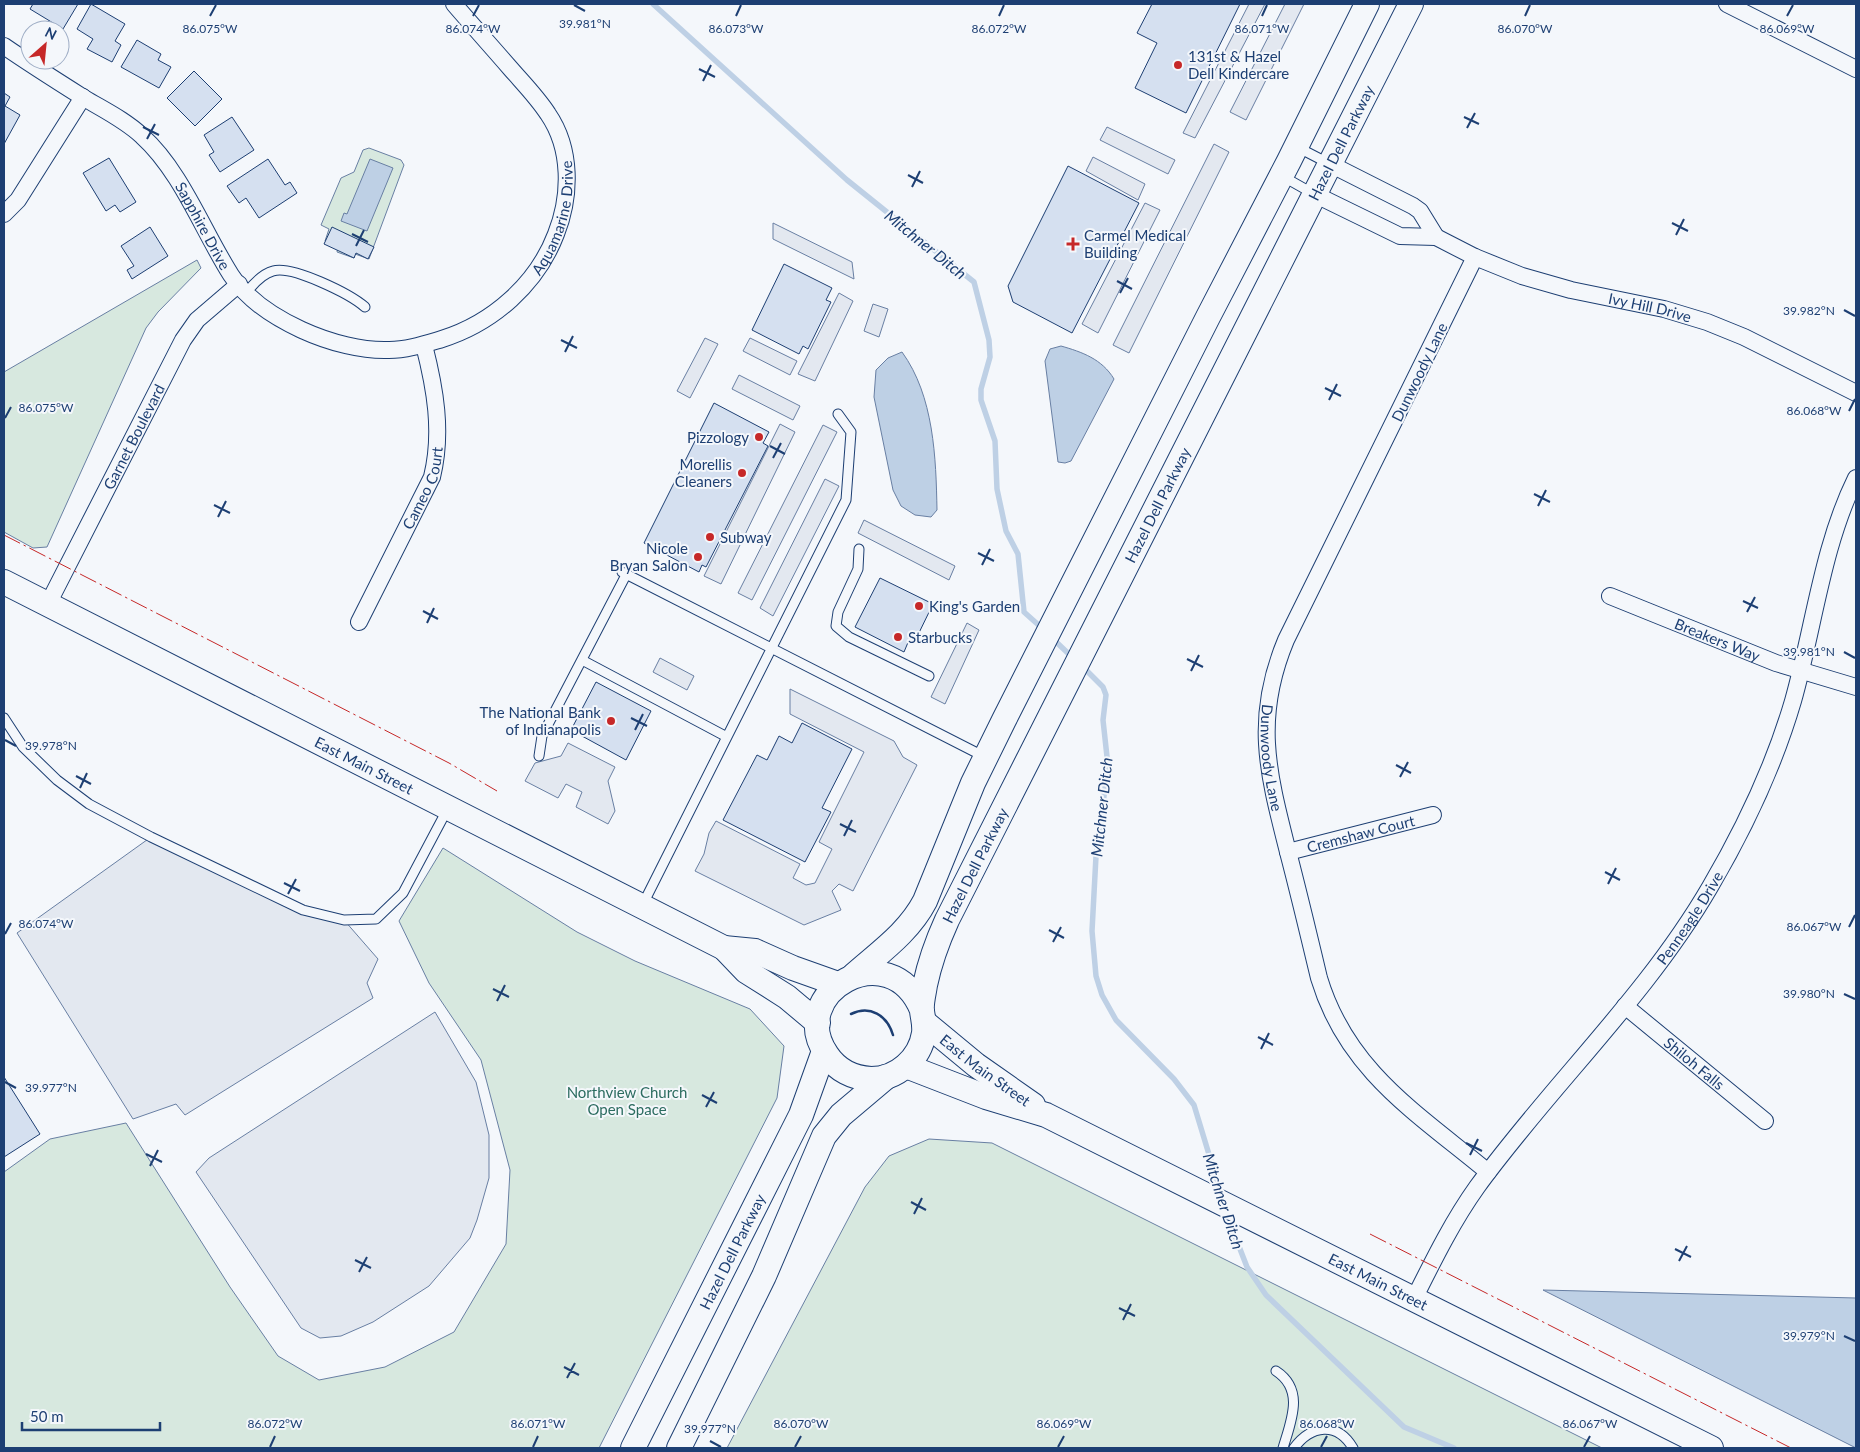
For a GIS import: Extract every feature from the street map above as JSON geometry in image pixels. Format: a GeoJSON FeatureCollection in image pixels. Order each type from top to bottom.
{"type":"FeatureCollection","features":[{"type":"Feature","properties":{"kind":"main road","name":"Hazel Dell Parkway"},"geometry":{"type":"LineString","coordinates":[[846,979],[905,930],[920,911],[985,758],[1058,610],[1282,176],[1367,4]]}},
{"type":"Feature","properties":{"kind":"main road","name":"Hazel Dell Parkway"},"geometry":{"type":"LineString","coordinates":[[923,1016],[928,970],[935,948],[1062,690],[1411,4]]}},
{"type":"Feature","properties":{"kind":"main road","name":"East Main Street"},"geometry":{"type":"LineString","coordinates":[[4,582],[724,948],[746,971],[787,997],[818,1023]]}},
{"type":"Feature","properties":{"kind":"main road","name":"East Main Street"},"geometry":{"type":"LineString","coordinates":[[724,948],[755,951],[793,968],[846,979]]}},
{"type":"Feature","properties":{"kind":"main road"},"geometry":{"type":"LineString","coordinates":[[679,1448],[764,1276],[824,1136],[841,1115],[896,1071],[920,1046],[923,1016],[913,993],[899,981],[873,972],[846,979],[826,997],[818,1023],[820,1041],[824,1051],[837,1067],[846,1073],[866,1079],[896,1071]]}},
{"type":"Feature","properties":{"kind":"main road","name":"East Main Street"},"geometry":{"type":"LineString","coordinates":[[923,1016],[976,1065],[1046,1115]]}},
{"type":"Feature","properties":{"kind":"main road","name":"Hazel Dell Parkway"},"geometry":{"type":"LineString","coordinates":[[633,1448],[802,1115],[824,1051]]}},
{"type":"Feature","properties":{"kind":"main road","name":"East Main Street"},"geometry":{"type":"LineString","coordinates":[[896,1071],[1046,1115],[1711,1448]]}},
{"type":"Feature","properties":{"kind":"street","name":"Aquamarine Drive"},"geometry":{"type":"LineString","coordinates":[[424,345],[450,336],[490,316],[511,301],[538,268],[552,245],[561,222],[566,198],[567,170],[560,140],[550,116],[454,4]]}},
{"type":"Feature","properties":{"kind":"street"},"geometry":{"type":"LineString","coordinates":[[1727,4],[1856,69]]}},
{"type":"Feature","properties":{"kind":"street","name":"Sapphire Drive"},"geometry":{"type":"LineString","coordinates":[[4,46],[143,136],[158,153],[243,288],[271,313],[287,322],[349,346],[390,350],[424,345]]}},
{"type":"Feature","properties":{"kind":"street"},"geometry":{"type":"LineString","coordinates":[[4,214],[18,200],[83,97]]}},
{"type":"Feature","properties":{"kind":"street"},"geometry":{"type":"LineString","coordinates":[[1330,164],[1420,211],[1436,237]]}},
{"type":"Feature","properties":{"kind":"street","name":"Ivy Hill Drive"},"geometry":{"type":"LineString","coordinates":[[1314,194],[1400,236],[1436,237],[1476,257],[1545,283],[1664,309],[1707,322],[1744,337],[1856,393]]}},
{"type":"Feature","properties":{"kind":"street","name":"Dunwoody Lane"},"geometry":{"type":"LineString","coordinates":[[1476,257],[1286,640],[1274,672],[1268,699],[1266,750],[1270,784],[1328,1007],[1348,1042],[1372,1074],[1488,1172]]}},
{"type":"Feature","properties":{"kind":"street","name":"Garnet Boulevard"},"geometry":{"type":"LineString","coordinates":[[48,604],[183,340],[197,320],[243,288]]}},
{"type":"Feature","properties":{"kind":"street","name":"Cameo Court"},"geometry":{"type":"LineString","coordinates":[[359,622],[432,477],[437,457],[436,408],[432,375],[424,345]]}},
{"type":"Feature","properties":{"kind":"street","name":"Penneagle Drive"},"geometry":{"type":"LineString","coordinates":[[1414,1299],[1436,1254],[1470,1197],[1488,1172],[1625,1006],[1692,917],[1735,842],[1778,745],[1801,672],[1833,537],[1842,508],[1856,478]]}},
{"type":"Feature","properties":{"kind":"street","name":"Breakers Way"},"geometry":{"type":"LineString","coordinates":[[1610,596],[1801,672],[1856,687]]}},
{"type":"Feature","properties":{"kind":"street","name":"Cremshaw Court"},"geometry":{"type":"LineString","coordinates":[[1288,852],[1433,815]]}},
{"type":"Feature","properties":{"kind":"street","name":"Shiloh Falls"},"geometry":{"type":"LineString","coordinates":[[1625,1006],[1766,1121]]}},
{"type":"Feature","properties":{"kind":"lane"},"geometry":{"type":"LineString","coordinates":[[1296,147],[1330,164]]}},
{"type":"Feature","properties":{"kind":"lane"},"geometry":{"type":"LineString","coordinates":[[1282,176],[1314,194]]}},
{"type":"Feature","properties":{"kind":"lane"},"geometry":{"type":"LineString","coordinates":[[243,288],[266,274],[281,269],[289,270],[348,294],[365,306]]}},
{"type":"Feature","properties":{"kind":"lane"},"geometry":{"type":"LineString","coordinates":[[642,906],[846,500],[851,432],[838,414]]}},
{"type":"Feature","properties":{"kind":"lane"},"geometry":{"type":"LineString","coordinates":[[859,549],[858,569],[838,612],[836,626],[850,637],[929,676]]}},
{"type":"Feature","properties":{"kind":"lane"},"geometry":{"type":"LineString","coordinates":[[539,756],[542,736],[624,574],[985,758]]}},
{"type":"Feature","properties":{"kind":"lane"},"geometry":{"type":"LineString","coordinates":[[582,660],[727,737]]}},
{"type":"Feature","properties":{"kind":"lane"},"geometry":{"type":"LineString","coordinates":[[4,718],[23,747],[57,780],[89,804],[151,837],[303,910],[344,920],[376,919],[403,893],[449,807]]}},
{"type":"Feature","properties":{"kind":"lane"},"geometry":{"type":"LineString","coordinates":[[1276,1371],[1286,1379],[1294,1396],[1292,1417],[1283,1448]]}},
{"type":"Feature","properties":{"kind":"lane"},"geometry":{"type":"LineString","coordinates":[[1294,1448],[1311,1431],[1322,1430],[1342,1436],[1353,1448]]}},
{"type":"Feature","properties":{"kind":"green space"},"geometry":{"type":"Polygon","coordinates":[[[369,148],[401,160],[404,165],[369,259],[355,254],[354,258],[337,252],[338,247],[325,241],[329,229],[321,225],[341,178],[354,172],[363,150],[369,148]]]}},
{"type":"Feature","properties":{"kind":"green space"},"geometry":{"type":"Polygon","coordinates":[[[197,260],[201,268],[158,312],[146,328],[47,547],[33,548],[4,532],[4,372],[197,260]]]}},
{"type":"Feature","properties":{"kind":"green space","name":"Northview Church Open Space"},"geometry":{"type":"Polygon","coordinates":[[[443,848],[577,932],[635,961],[750,1009],[784,1046],[777,1098],[599,1448],[4,1448],[4,1172],[50,1139],[126,1123],[230,1287],[278,1356],[319,1380],[385,1367],[454,1332],[506,1244],[510,1170],[481,1060],[429,983],[399,921],[443,848]]]}},
{"type":"Feature","properties":{"kind":"green space"},"geometry":{"type":"Polygon","coordinates":[[[929,1139],[992,1143],[1602,1448],[727,1448],[865,1187],[889,1156],[929,1139]]]}},
{"type":"Feature","properties":{"kind":"shaded area"},"geometry":{"type":"Polygon","coordinates":[[[1249,4],[1265,4],[1195,138],[1183,133],[1249,4]]]}},
{"type":"Feature","properties":{"kind":"shaded area"},"geometry":{"type":"Polygon","coordinates":[[[1285,4],[1304,4],[1246,120],[1230,112],[1285,4]]]}},
{"type":"Feature","properties":{"kind":"shaded area"},"geometry":{"type":"Polygon","coordinates":[[[1107,127],[1175,160],[1168,174],[1100,140],[1107,127]]]}},
{"type":"Feature","properties":{"kind":"shaded area"},"geometry":{"type":"Polygon","coordinates":[[[1214,144],[1229,152],[1129,353],[1113,345],[1214,144]]]}},
{"type":"Feature","properties":{"kind":"shaded area"},"geometry":{"type":"Polygon","coordinates":[[[1093,157],[1145,184],[1138,200],[1086,171],[1093,157]]]}},
{"type":"Feature","properties":{"kind":"shaded area"},"geometry":{"type":"Polygon","coordinates":[[[1145,203],[1160,210],[1098,333],[1082,324],[1145,203]]]}},
{"type":"Feature","properties":{"kind":"shaded area"},"geometry":{"type":"Polygon","coordinates":[[[773,223],[852,262],[854,279],[773,239],[773,223]]]}},
{"type":"Feature","properties":{"kind":"shaded area"},"geometry":{"type":"Polygon","coordinates":[[[839,293],[853,301],[815,381],[798,374],[839,293]]]}},
{"type":"Feature","properties":{"kind":"shaded area"},"geometry":{"type":"Polygon","coordinates":[[[873,304],[888,309],[879,337],[864,331],[873,304]]]}},
{"type":"Feature","properties":{"kind":"shaded area"},"geometry":{"type":"Polygon","coordinates":[[[705,338],[718,344],[690,398],[677,391],[705,338]]]}},
{"type":"Feature","properties":{"kind":"shaded area"},"geometry":{"type":"Polygon","coordinates":[[[750,338],[797,361],[790,375],[743,351],[750,338]]]}},
{"type":"Feature","properties":{"kind":"shaded area"},"geometry":{"type":"Polygon","coordinates":[[[739,375],[800,406],[793,420],[732,389],[739,375]]]}},
{"type":"Feature","properties":{"kind":"shaded area"},"geometry":{"type":"Polygon","coordinates":[[[780,424],[795,432],[721,584],[704,576],[780,424]]]}},
{"type":"Feature","properties":{"kind":"shaded area"},"geometry":{"type":"Polygon","coordinates":[[[823,425],[837,432],[752,600],[738,593],[823,425]]]}},
{"type":"Feature","properties":{"kind":"shaded area"},"geometry":{"type":"Polygon","coordinates":[[[825,479],[839,486],[773,616],[760,608],[825,479]]]}},
{"type":"Feature","properties":{"kind":"shaded area"},"geometry":{"type":"Polygon","coordinates":[[[864,520],[955,566],[949,580],[858,533],[864,520]]]}},
{"type":"Feature","properties":{"kind":"shaded area"},"geometry":{"type":"Polygon","coordinates":[[[967,623],[979,630],[945,704],[931,697],[967,623]]]}},
{"type":"Feature","properties":{"kind":"shaded area"},"geometry":{"type":"Polygon","coordinates":[[[660,658],[694,676],[687,690],[653,672],[660,658]]]}},
{"type":"Feature","properties":{"kind":"shaded area"},"geometry":{"type":"Polygon","coordinates":[[[790,689],[894,741],[903,757],[917,765],[853,891],[839,884],[832,891],[841,910],[804,925],[695,871],[704,854],[709,833],[716,821],[800,864],[793,878],[806,885],[815,883],[832,849],[819,842],[864,752],[790,714],[790,689]]]}},
{"type":"Feature","properties":{"kind":"shaded area"},"geometry":{"type":"Polygon","coordinates":[[[568,743],[615,767],[608,781],[615,811],[608,824],[576,807],[582,792],[566,784],[558,798],[525,781],[535,763],[561,756],[568,743]]]}},
{"type":"Feature","properties":{"kind":"shaded area"},"geometry":{"type":"Polygon","coordinates":[[[151,837],[303,910],[344,920],[378,959],[367,983],[373,998],[185,1115],[176,1104],[133,1119],[17,933],[151,837]]]}},
{"type":"Feature","properties":{"kind":"shaded area"},"geometry":{"type":"Polygon","coordinates":[[[435,1012],[476,1082],[489,1135],[489,1178],[477,1220],[470,1238],[429,1286],[373,1322],[341,1336],[320,1338],[301,1328],[196,1172],[209,1158],[435,1012]]]}},
{"type":"Feature","properties":{"kind":"water"},"geometry":{"type":"Polygon","coordinates":[[[370,159],[393,168],[367,231],[341,221],[344,213],[347,214],[370,159]]]}},
{"type":"Feature","properties":{"kind":"water"},"geometry":{"type":"Polygon","coordinates":[[[1061,346],[1091,357],[1104,366],[1114,379],[1071,461],[1065,463],[1058,462],[1045,361],[1050,349],[1061,346]]]}},
{"type":"Feature","properties":{"kind":"water"},"geometry":{"type":"Polygon","coordinates":[[[902,352],[913,369],[921,388],[931,428],[936,470],[937,510],[931,517],[915,515],[901,506],[893,490],[874,397],[876,370],[888,358],[902,352]]]}},
{"type":"Feature","properties":{"kind":"water"},"geometry":{"type":"Polygon","coordinates":[[[1543,1290],[1856,1298],[1856,1448],[1543,1290]]]}},
{"type":"Feature","properties":{"kind":"building"},"geometry":{"type":"Polygon","coordinates":[[[33,4],[78,4],[68,20],[48,20],[30,9],[33,4]]]}},
{"type":"Feature","properties":{"kind":"building"},"geometry":{"type":"Polygon","coordinates":[[[91,4],[125,24],[115,41],[121,45],[112,62],[87,49],[93,39],[77,29],[91,4]]]}},
{"type":"Feature","properties":{"kind":"building","name":"131st & Hazel Dell Kindercare"},"geometry":{"type":"Polygon","coordinates":[[[1152,4],[1240,4],[1186,113],[1135,88],[1157,43],[1137,33],[1152,4]]]}},
{"type":"Feature","properties":{"kind":"building"},"geometry":{"type":"Polygon","coordinates":[[[137,40],[161,54],[158,60],[171,67],[159,88],[121,67],[137,40]]]}},
{"type":"Feature","properties":{"kind":"building"},"geometry":{"type":"Polygon","coordinates":[[[194,71],[222,99],[195,126],[167,98],[194,71]]]}},
{"type":"Feature","properties":{"kind":"building"},"geometry":{"type":"Polygon","coordinates":[[[4,93],[10,97],[5,106],[20,115],[4,144],[4,93]]]}},
{"type":"Feature","properties":{"kind":"building"},"geometry":{"type":"Polygon","coordinates":[[[232,117],[254,150],[220,172],[209,155],[214,152],[204,135],[232,117]]]}},
{"type":"Feature","properties":{"kind":"building"},"geometry":{"type":"Polygon","coordinates":[[[109,158],[136,202],[120,212],[115,205],[106,211],[83,173],[109,158]]]}},
{"type":"Feature","properties":{"kind":"building"},"geometry":{"type":"Polygon","coordinates":[[[268,159],[285,185],[290,182],[297,193],[259,218],[246,198],[239,203],[227,186],[268,159]]]}},
{"type":"Feature","properties":{"kind":"building","name":"Carmel Medical Building"},"geometry":{"type":"Polygon","coordinates":[[[1068,166],[1139,203],[1072,333],[1013,302],[1008,286],[1068,166]]]}},
{"type":"Feature","properties":{"kind":"building"},"geometry":{"type":"Polygon","coordinates":[[[150,227],[168,256],[132,279],[127,270],[134,266],[121,246],[150,227]]]}},
{"type":"Feature","properties":{"kind":"building"},"geometry":{"type":"Polygon","coordinates":[[[332,227],[374,247],[368,259],[356,253],[354,258],[324,244],[332,227]]]}},
{"type":"Feature","properties":{"kind":"building"},"geometry":{"type":"Polygon","coordinates":[[[784,264],[832,288],[826,300],[831,302],[808,349],[803,346],[799,354],[752,330],[784,264]]]}},
{"type":"Feature","properties":{"kind":"building"},"geometry":{"type":"Polygon","coordinates":[[[714,403],[769,432],[763,443],[768,446],[706,567],[702,565],[699,572],[644,543],[714,403]]]}},
{"type":"Feature","properties":{"kind":"building"},"geometry":{"type":"Polygon","coordinates":[[[880,578],[933,604],[914,643],[909,640],[904,652],[855,627],[880,578]]]}},
{"type":"Feature","properties":{"kind":"building","name":"The National Bank of Indianapolis"},"geometry":{"type":"Polygon","coordinates":[[[596,682],[651,711],[626,760],[571,730],[596,682]]]}},
{"type":"Feature","properties":{"kind":"building"},"geometry":{"type":"Polygon","coordinates":[[[802,723],[852,749],[822,808],[831,812],[805,862],[723,820],[757,755],[767,760],[779,736],[792,743],[802,723]]]}},
{"type":"Feature","properties":{"kind":"building"},"geometry":{"type":"Polygon","coordinates":[[[4,1077],[40,1134],[4,1157],[4,1077]]]}},
{"type":"Feature","properties":{"kind":"waterway","name":"Mitchner Ditch"},"geometry":{"type":"LineString","coordinates":[[653,4],[847,180],[974,282],[989,340],[990,357],[981,389],[981,400],[995,441],[997,489],[1006,531],[1018,554],[1024,612],[1043,629]]}},
{"type":"Feature","properties":{"kind":"waterway","name":"Mitchner Ditch"},"geometry":{"type":"LineString","coordinates":[[1051,637],[1073,658]]}},
{"type":"Feature","properties":{"kind":"waterway","name":"Mitchner Ditch"},"geometry":{"type":"LineString","coordinates":[[1082,666],[1103,687],[1106,695],[1103,720],[1108,766],[1096,856],[1092,931],[1096,976],[1102,995],[1116,1020],[1174,1079],[1194,1105],[1221,1194]]}},
{"type":"Feature","properties":{"kind":"waterway","name":"Mitchner Ditch"},"geometry":{"type":"LineString","coordinates":[[1226,1213],[1247,1267],[1266,1295],[1404,1427],[1454,1448]]}},
{"type":"Feature","properties":{"kind":"wall"},"geometry":{"type":"LineString","coordinates":[[851,1014],[858,1011],[871,1011],[887,1022],[893,1035]]}},
{"type":"Feature","properties":{"kind":"power"},"geometry":{"type":"LineString","coordinates":[[4,535],[449,763],[497,791]]}},
{"type":"Feature","properties":{"kind":"power"},"geometry":{"type":"LineString","coordinates":[[1370,1234],[1791,1448]]}},
{"type":"Feature","properties":{"kind":"place","name":"131st & Hazel Dell Kindercare"},"geometry":{"type":"Point","coordinates":[1178,65]}},
{"type":"Feature","properties":{"kind":"place","name":"Carmel Medical Building"},"geometry":{"type":"Point","coordinates":[1073,244]}},
{"type":"Feature","properties":{"kind":"place","name":"Pizzology"},"geometry":{"type":"Point","coordinates":[759,437]}},
{"type":"Feature","properties":{"kind":"place","name":"Morellis Cleaners"},"geometry":{"type":"Point","coordinates":[742,473]}},
{"type":"Feature","properties":{"kind":"place","name":"Subway"},"geometry":{"type":"Point","coordinates":[710,537]}},
{"type":"Feature","properties":{"kind":"place","name":"Nicole Bryan Salon"},"geometry":{"type":"Point","coordinates":[698,557]}},
{"type":"Feature","properties":{"kind":"place","name":"King's Garden"},"geometry":{"type":"Point","coordinates":[919,606]}},
{"type":"Feature","properties":{"kind":"place","name":"Starbucks"},"geometry":{"type":"Point","coordinates":[898,637]}},
{"type":"Feature","properties":{"kind":"place","name":"The National Bank of Indianapolis"},"geometry":{"type":"Point","coordinates":[611,721]}}]}
